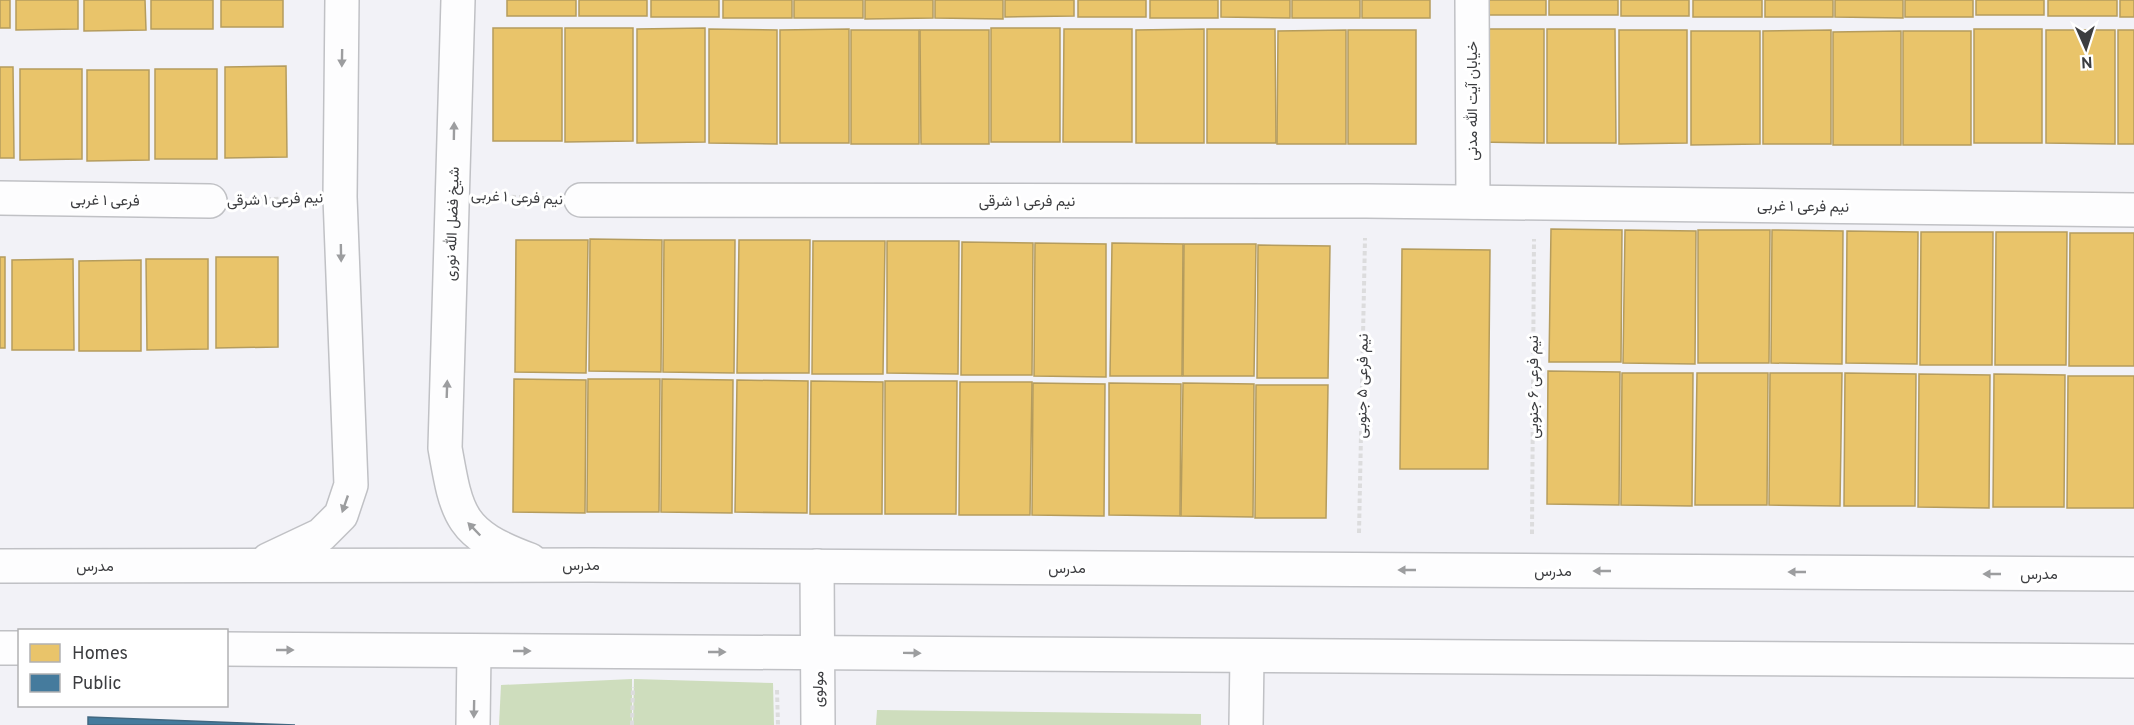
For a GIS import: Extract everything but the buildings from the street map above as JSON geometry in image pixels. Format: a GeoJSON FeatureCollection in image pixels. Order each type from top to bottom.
{"type":"FeatureCollection","features":[{"type":"Feature","properties":{"kind":"main road"},"geometry":{"type":"LineString","coordinates":[[255,565],[321,535],[341,515],[351,485],[351,447],[343,328],[340,197],[342,0]]}},
{"type":"Feature","properties":{"kind":"main road","name":"شیخ فضل الله نوری"},"geometry":{"type":"LineString","coordinates":[[458,0],[445,448],[453,497],[468,524],[485,540],[543,565]]}},
{"type":"Feature","properties":{"kind":"main road","name":"خیابان آیت الله مدنی"},"geometry":{"type":"LineString","coordinates":[[1472,0],[1473,202]]}},
{"type":"Feature","properties":{"kind":"main road","name":"فرعی ۱ غربی"},"geometry":{"type":"LineString","coordinates":[[0,198],[210,201]]}},
{"type":"Feature","properties":{"kind":"main road","name":"نیم فرعی ۱ شرقی"},"geometry":{"type":"LineString","coordinates":[[581,200],[1473,202]]}},
{"type":"Feature","properties":{"kind":"main road","name":"نیم فرعی ۱ غربی"},"geometry":{"type":"LineString","coordinates":[[1473,202],[2134,210]]}},
{"type":"Feature","properties":{"kind":"main road","name":"مدرس"},"geometry":{"type":"LineString","coordinates":[[0,566],[817,566],[2134,574]]}},
{"type":"Feature","properties":{"kind":"main road","name":"مولوی"},"geometry":{"type":"LineString","coordinates":[[817,566],[818,725]]}},
{"type":"Feature","properties":{"kind":"main road"},"geometry":{"type":"LineString","coordinates":[[0,648],[18,648]]}},
{"type":"Feature","properties":{"kind":"main road"},"geometry":{"type":"LineString","coordinates":[[228,649],[2134,661]]}},
{"type":"Feature","properties":{"kind":"main road"},"geometry":{"type":"LineString","coordinates":[[473,725],[474,651]]}},
{"type":"Feature","properties":{"kind":"main road"},"geometry":{"type":"LineString","coordinates":[[1246,725],[1247,657]]}},
{"type":"Feature","properties":{"kind":"path","name":"نیم فرعی ۱ غربی"},"geometry":{"type":"LineString","coordinates":[[453,194],[581,200]]}},
{"type":"Feature","properties":{"kind":"path","name":"نیم فرعی ۱ شرقی"},"geometry":{"type":"LineString","coordinates":[[210,201],[340,197]]}},
{"type":"Feature","properties":{"kind":"path","name":"نیم فرعی ۵ جنوبی"},"geometry":{"type":"LineString","coordinates":[[1358,570],[1366,201]]}},
{"type":"Feature","properties":{"kind":"path","name":"نیم فرعی ۶ جنوبی"},"geometry":{"type":"LineString","coordinates":[[1532,571],[1534,203]]}},
{"type":"Feature","properties":{"kind":"path"},"geometry":{"type":"LineString","coordinates":[[633,678],[633,725]]}},
{"type":"Feature","properties":{"kind":"green space"},"geometry":{"type":"Polygon","coordinates":[[[632,679],[632,725],[499,725],[501,685],[632,679]]]}},
{"type":"Feature","properties":{"kind":"green space"},"geometry":{"type":"Polygon","coordinates":[[[634,679],[773,683],[774,725],[633,725],[634,679]]]}},
{"type":"Feature","properties":{"kind":"green space"},"geometry":{"type":"Polygon","coordinates":[[[877,710],[1201,714],[1201,725],[876,725],[877,710]]]}}]}
